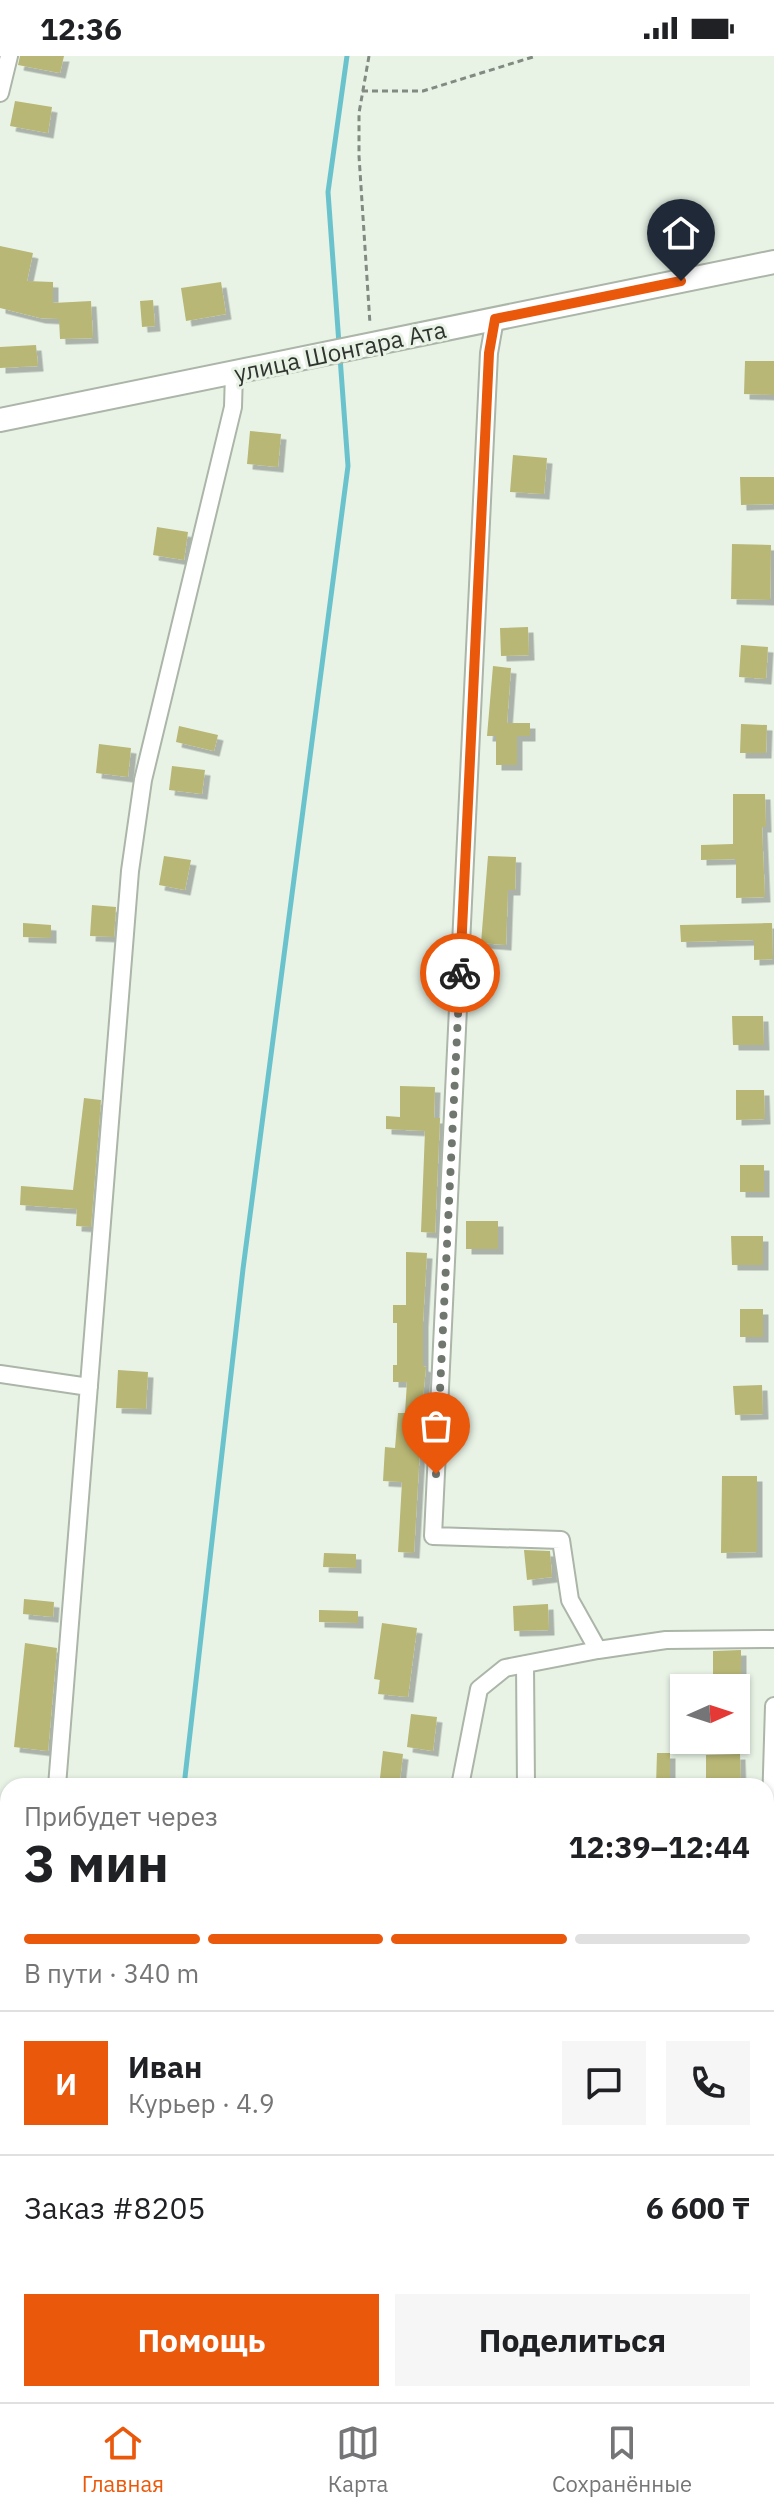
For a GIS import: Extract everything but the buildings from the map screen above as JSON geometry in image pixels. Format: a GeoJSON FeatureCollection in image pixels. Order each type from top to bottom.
{"type":"FeatureCollection","features":[{"type":"Feature","properties":{"kind":"main road","name":"улица Шонгара Ата"},"geometry":{"type":"LineString","coordinates":[[0,420],[774,262]]}},
{"type":"Feature","properties":{"kind":"street"},"geometry":{"type":"LineString","coordinates":[[0,93],[9,56]]}},
{"type":"Feature","properties":{"kind":"street"},"geometry":{"type":"LineString","coordinates":[[495,319],[488,369],[433,1536],[561,1540],[570,1600],[598,1650]]}},
{"type":"Feature","properties":{"kind":"street"},"geometry":{"type":"LineString","coordinates":[[58,1778],[130,871],[143,780],[233,407],[234,372]]}},
{"type":"Feature","properties":{"kind":"street"},"geometry":{"type":"LineString","coordinates":[[0,1374],[89,1387]]}},
{"type":"Feature","properties":{"kind":"street"},"geometry":{"type":"LineString","coordinates":[[462,1778],[479,1689],[505,1668],[666,1640],[774,1639]]}},
{"type":"Feature","properties":{"kind":"street"},"geometry":{"type":"LineString","coordinates":[[525,1664],[526,1778]]}},
{"type":"Feature","properties":{"kind":"street"},"geometry":{"type":"LineString","coordinates":[[772,1778],[774,1706]]}},
{"type":"Feature","properties":{"kind":"path"},"geometry":{"type":"LineString","coordinates":[[369,56],[359,113],[359,156],[372,344]]}},
{"type":"Feature","properties":{"kind":"path"},"geometry":{"type":"LineString","coordinates":[[362,91],[423,91],[536,56]]}},
{"type":"Feature","properties":{"kind":"waterway"},"geometry":{"type":"LineString","coordinates":[[339,344],[328,192],[347,56]]}},
{"type":"Feature","properties":{"kind":"waterway"},"geometry":{"type":"LineString","coordinates":[[185,1778],[243,1269],[348,466],[340,357]]}},
{"type":"Feature","properties":{"kind":"way so far"},"geometry":{"type":"LineString","coordinates":[[436,1474],[460,973]]}},
{"type":"Feature","properties":{"kind":"route"},"geometry":{"type":"LineString","coordinates":[[460,973],[489,353],[495,319],[681,281]]}}]}
